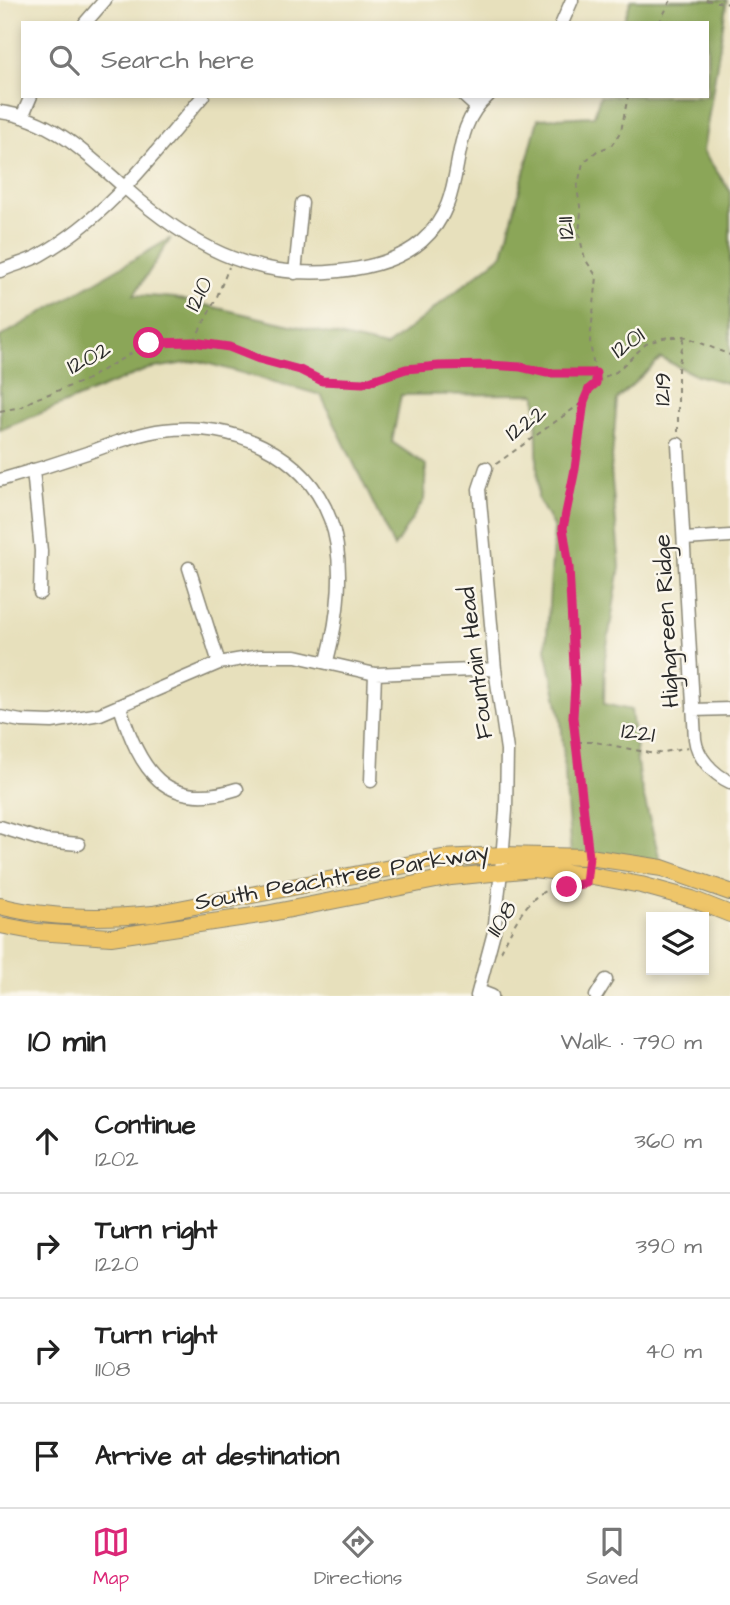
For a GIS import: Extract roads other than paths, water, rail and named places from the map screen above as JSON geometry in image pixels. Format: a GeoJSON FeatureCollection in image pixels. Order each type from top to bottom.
{"type":"FeatureCollection","features":[{"type":"Feature","properties":{"kind":"main road","name":"South Peachtree Parkway"},"geometry":{"type":"LineString","coordinates":[[0,906],[70,917],[127,917],[442,858],[503,855],[589,857],[663,868],[730,892]]}},
{"type":"Feature","properties":{"kind":"main road","name":"South Peachtree Parkway"},"geometry":{"type":"LineString","coordinates":[[0,925],[37,932],[111,937],[266,914],[451,877],[533,869],[641,885],[692,899],[730,914]]}},
{"type":"Feature","properties":{"kind":"street"},"geometry":{"type":"LineString","coordinates":[[87,21],[105,0]]}},
{"type":"Feature","properties":{"kind":"street"},"geometry":{"type":"LineString","coordinates":[[563,21],[572,0]]}},
{"type":"Feature","properties":{"kind":"street"},"geometry":{"type":"LineString","coordinates":[[22,117],[30,98]]}},
{"type":"Feature","properties":{"kind":"street"},"geometry":{"type":"LineString","coordinates":[[0,271],[37,257],[93,219],[125,188],[201,98]]}},
{"type":"Feature","properties":{"kind":"street"},"geometry":{"type":"LineString","coordinates":[[466,98],[475,107]]}},
{"type":"Feature","properties":{"kind":"street"},"geometry":{"type":"LineString","coordinates":[[0,112],[22,117],[59,133],[97,162],[169,225],[232,260],[295,272],[325,273],[377,264],[399,256],[424,240],[448,206],[456,180],[466,125],[475,107],[486,98]]}},
{"type":"Feature","properties":{"kind":"street"},"geometry":{"type":"LineString","coordinates":[[295,272],[302,203]]}},
{"type":"Feature","properties":{"kind":"street"},"geometry":{"type":"LineString","coordinates":[[0,480],[151,432],[174,429],[202,428],[231,433],[268,447],[292,464],[330,517],[338,575],[337,613],[327,662]]}},
{"type":"Feature","properties":{"kind":"street","name":"Highgreen Ridge"},"geometry":{"type":"LineString","coordinates":[[678,444],[696,745],[708,765],[730,782]]}},
{"type":"Feature","properties":{"kind":"street","name":"Fountain Head"},"geometry":{"type":"LineString","coordinates":[[478,994],[494,932],[503,855],[507,750],[495,669],[479,489],[486,468]]}},
{"type":"Feature","properties":{"kind":"street"},"geometry":{"type":"LineString","coordinates":[[33,470],[41,551],[40,593]]}},
{"type":"Feature","properties":{"kind":"street"},"geometry":{"type":"LineString","coordinates":[[685,539],[730,537]]}},
{"type":"Feature","properties":{"kind":"street"},"geometry":{"type":"LineString","coordinates":[[189,568],[219,663]]}},
{"type":"Feature","properties":{"kind":"street"},"geometry":{"type":"LineString","coordinates":[[0,717],[52,722],[100,714],[120,708],[219,663],[260,656],[296,656],[375,674],[495,669]]}},
{"type":"Feature","properties":{"kind":"street"},"geometry":{"type":"LineString","coordinates":[[371,781],[375,674]]}},
{"type":"Feature","properties":{"kind":"street"},"geometry":{"type":"LineString","coordinates":[[120,708],[139,756],[152,775],[162,783],[191,796],[211,796],[237,789]]}},
{"type":"Feature","properties":{"kind":"street"},"geometry":{"type":"LineString","coordinates":[[693,710],[730,709]]}},
{"type":"Feature","properties":{"kind":"street"},"geometry":{"type":"LineString","coordinates":[[0,827],[45,841],[79,844]]}},
{"type":"Feature","properties":{"kind":"street"},"geometry":{"type":"LineString","coordinates":[[596,996],[606,980]]}},
{"type":"Feature","properties":{"kind":"street"},"geometry":{"type":"LineString","coordinates":[[478,994],[492,996]]}}]}
